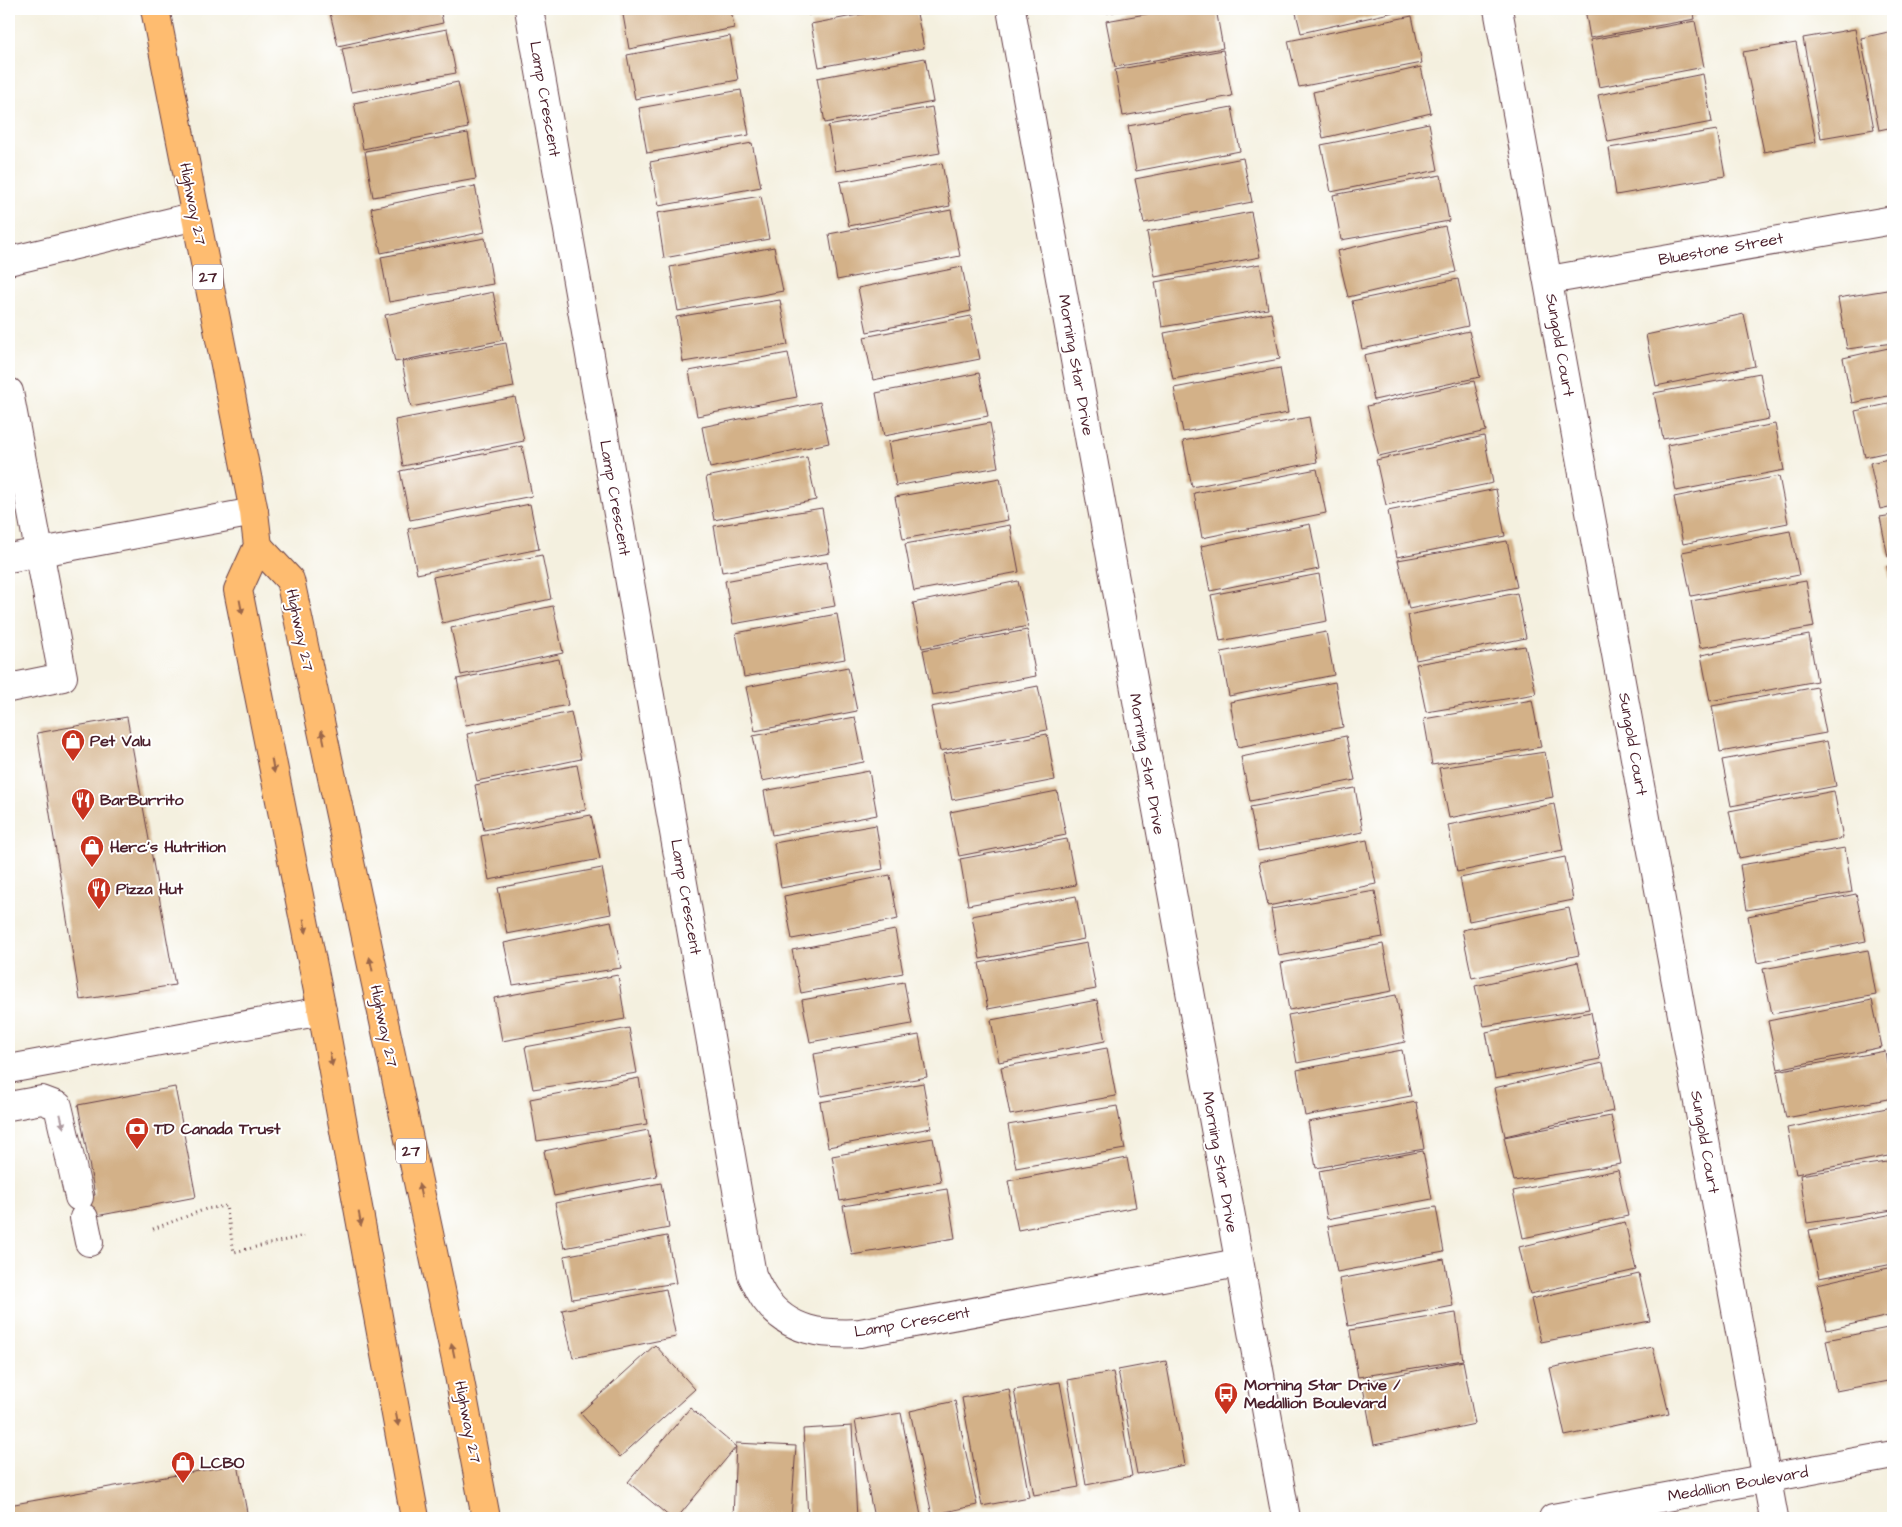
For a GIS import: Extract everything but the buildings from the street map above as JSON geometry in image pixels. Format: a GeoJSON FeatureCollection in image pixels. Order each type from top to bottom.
{"type":"FeatureCollection","features":[{"type":"Feature","properties":{"kind":"main road","name":"Highway 27"},"geometry":{"type":"LineString","coordinates":[[155,9],[254,512],[258,546],[290,580],[457,1366],[486,1518]]}},
{"type":"Feature","properties":{"kind":"main road"},"geometry":{"type":"LineString","coordinates":[[258,546],[238,590],[322,1011],[415,1518]]}},
{"type":"Feature","properties":{"kind":"street","name":"Lamp Crescent"},"geometry":{"type":"LineString","coordinates":[[529,9],[752,1275],[765,1300],[786,1320],[810,1332],[860,1333],[1238,1263]]}},
{"type":"Feature","properties":{"kind":"street","name":"Morning Star Drive"},"geometry":{"type":"LineString","coordinates":[[1011,9],[1238,1263],[1286,1518]]}},
{"type":"Feature","properties":{"kind":"street","name":"Sungold Court"},"geometry":{"type":"LineString","coordinates":[[1498,9],[1774,1518]]}},
{"type":"Feature","properties":{"kind":"street"},"geometry":{"type":"LineString","coordinates":[[9,261],[196,216]]}},
{"type":"Feature","properties":{"kind":"street","name":"Bluestone Street"},"geometry":{"type":"LineString","coordinates":[[1549,280],[1893,220]]}},
{"type":"Feature","properties":{"kind":"street"},"geometry":{"type":"LineString","coordinates":[[9,392],[63,678],[9,688]]}},
{"type":"Feature","properties":{"kind":"street"},"geometry":{"type":"LineString","coordinates":[[9,558],[254,512]]}},
{"type":"Feature","properties":{"kind":"street"},"geometry":{"type":"LineString","coordinates":[[9,1069],[322,1011]]}},
{"type":"Feature","properties":{"kind":"street"},"geometry":{"type":"LineString","coordinates":[[9,1106],[42,1100],[58,1106],[84,1219]]}},
{"type":"Feature","properties":{"kind":"street","name":"Medallion Boulevard"},"geometry":{"type":"LineString","coordinates":[[1553,1518],[1893,1455]]}},
{"type":"Feature","properties":{"kind":"path"},"geometry":{"type":"LineString","coordinates":[[153,1229],[206,1209],[226,1206],[234,1252],[304,1236]]}},
{"type":"Feature","properties":{"kind":"place","name":"Pet Valu"},"geometry":{"type":"Point","coordinates":[73,762]}},
{"type":"Feature","properties":{"kind":"place","name":"BarBurrito"},"geometry":{"type":"Point","coordinates":[83,821]}},
{"type":"Feature","properties":{"kind":"place","name":"Herc's Hutrition"},"geometry":{"type":"Point","coordinates":[92,868]}},
{"type":"Feature","properties":{"kind":"place","name":"Pizza Hut"},"geometry":{"type":"Point","coordinates":[99,910]}},
{"type":"Feature","properties":{"kind":"place","name":"TD Canada Trust"},"geometry":{"type":"Point","coordinates":[137,1150]}},
{"type":"Feature","properties":{"kind":"place","name":"Morning Star Drive / Medallion Boulevard"},"geometry":{"type":"Point","coordinates":[1226,1415]}},
{"type":"Feature","properties":{"kind":"place","name":"LCBO"},"geometry":{"type":"Point","coordinates":[183,1484]}}]}
